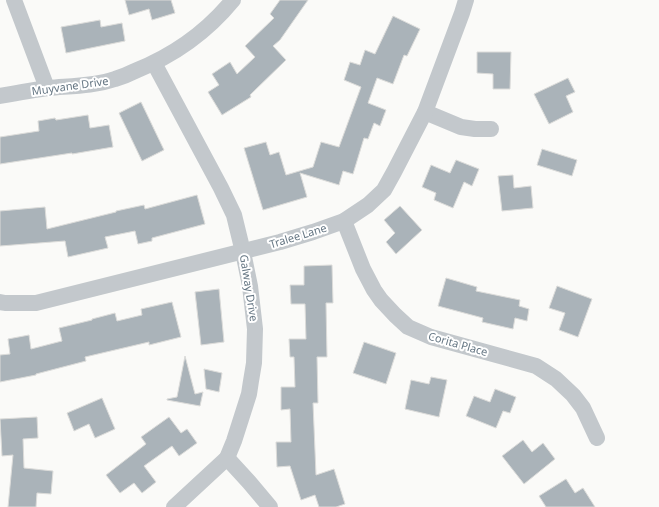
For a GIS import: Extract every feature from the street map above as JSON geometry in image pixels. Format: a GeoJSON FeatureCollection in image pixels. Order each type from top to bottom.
{"type":"FeatureCollection","features":[{"type":"Feature","properties":{"kind":"street"},"geometry":{"type":"LineString","coordinates":[[14,0],[47,88]]}},
{"type":"Feature","properties":{"kind":"street","name":"Muyvane Drive"},"geometry":{"type":"LineString","coordinates":[[0,96],[47,88],[93,84],[116,79],[154,63],[195,38],[220,16],[233,0]]}},
{"type":"Feature","properties":{"kind":"street","name":"Tralee Lane"},"geometry":{"type":"LineString","coordinates":[[0,302],[13,304],[36,303],[243,252],[314,232],[344,221],[368,205],[384,190],[394,172],[425,112],[466,0]]}},
{"type":"Feature","properties":{"kind":"street","name":"Galway Drive"},"geometry":{"type":"LineString","coordinates":[[154,63],[234,215],[250,286],[254,329],[254,362],[249,394],[227,458],[174,507]]}},
{"type":"Feature","properties":{"kind":"street"},"geometry":{"type":"LineString","coordinates":[[425,112],[461,127],[491,129]]}},
{"type":"Feature","properties":{"kind":"street","name":"Corita Place"},"geometry":{"type":"LineString","coordinates":[[344,221],[363,269],[374,290],[386,305],[408,326],[430,337],[536,366],[556,379],[573,394],[583,408],[597,438]]}},
{"type":"Feature","properties":{"kind":"street"},"geometry":{"type":"LineString","coordinates":[[227,458],[270,507]]}},
{"type":"Feature","properties":{"kind":"building"},"geometry":{"type":"Polygon","coordinates":[[[125,0],[171,0],[175,13],[152,20],[149,9],[129,15],[125,0]]]}},
{"type":"Feature","properties":{"kind":"building"},"geometry":{"type":"Polygon","coordinates":[[[280,0],[308,0],[280,40],[273,46],[286,60],[250,95],[251,97],[222,115],[208,92],[219,85],[212,74],[230,62],[237,74],[255,57],[245,46],[274,18],[270,14],[280,0]]]}},
{"type":"Feature","properties":{"kind":"building"},"geometry":{"type":"Polygon","coordinates":[[[393,16],[420,29],[407,56],[404,55],[393,84],[377,78],[368,103],[386,110],[380,126],[374,123],[368,139],[364,138],[353,174],[343,171],[339,185],[300,173],[307,197],[263,210],[244,148],[266,142],[270,155],[279,152],[286,175],[313,167],[321,142],[339,147],[361,87],[344,80],[350,62],[360,65],[365,50],[375,54],[393,16]]]}},
{"type":"Feature","properties":{"kind":"building"},"geometry":{"type":"Polygon","coordinates":[[[100,20],[101,27],[122,23],[125,41],[66,53],[61,27],[100,20]]]}},
{"type":"Feature","properties":{"kind":"building"},"geometry":{"type":"Polygon","coordinates":[[[477,52],[511,52],[510,89],[493,89],[493,74],[477,73],[477,52]]]}},
{"type":"Feature","properties":{"kind":"building"},"geometry":{"type":"Polygon","coordinates":[[[568,78],[575,92],[566,96],[573,112],[549,124],[534,94],[568,78]]]}},
{"type":"Feature","properties":{"kind":"building"},"geometry":{"type":"Polygon","coordinates":[[[141,102],[164,150],[142,161],[119,113],[141,102]]]}},
{"type":"Feature","properties":{"kind":"building"},"geometry":{"type":"Polygon","coordinates":[[[88,115],[90,128],[109,125],[113,147],[0,164],[0,137],[39,131],[38,121],[88,115]]]}},
{"type":"Feature","properties":{"kind":"building"},"geometry":{"type":"Polygon","coordinates":[[[542,149],[577,160],[572,176],[537,165],[542,149]]]}},
{"type":"Feature","properties":{"kind":"building"},"geometry":{"type":"Polygon","coordinates":[[[456,160],[479,169],[472,186],[464,182],[453,208],[434,200],[436,193],[422,187],[431,165],[450,173],[456,160]]]}},
{"type":"Feature","properties":{"kind":"building"},"geometry":{"type":"Polygon","coordinates":[[[513,175],[514,188],[531,186],[533,208],[502,211],[498,176],[513,175]]]}},
{"type":"Feature","properties":{"kind":"building"},"geometry":{"type":"Polygon","coordinates":[[[197,195],[205,224],[152,238],[152,241],[138,244],[135,231],[105,237],[108,248],[68,257],[65,241],[0,246],[0,211],[45,207],[47,229],[116,211],[144,205],[145,209],[197,195]]]}},
{"type":"Feature","properties":{"kind":"building"},"geometry":{"type":"Polygon","coordinates":[[[400,206],[422,230],[396,254],[386,242],[395,233],[384,220],[400,206]]]}},
{"type":"Feature","properties":{"kind":"building"},"geometry":{"type":"Polygon","coordinates":[[[332,265],[333,303],[326,303],[327,357],[317,357],[318,403],[313,403],[316,475],[334,469],[345,504],[336,507],[319,507],[315,495],[301,500],[290,466],[277,467],[276,442],[291,442],[290,409],[281,410],[281,387],[295,387],[294,357],[290,357],[289,339],[306,339],[305,304],[291,304],[290,285],[304,285],[304,266],[332,265]]]}},
{"type":"Feature","properties":{"kind":"building"},"geometry":{"type":"Polygon","coordinates":[[[446,278],[477,287],[476,291],[520,300],[519,306],[529,309],[527,321],[515,318],[513,329],[482,322],[483,318],[438,306],[446,278]]]}},
{"type":"Feature","properties":{"kind":"building"},"geometry":{"type":"Polygon","coordinates":[[[557,286],[592,299],[578,337],[559,330],[565,313],[549,308],[557,286]]]}},
{"type":"Feature","properties":{"kind":"building"},"geometry":{"type":"Polygon","coordinates":[[[219,289],[224,342],[201,345],[195,292],[219,289]]]}},
{"type":"Feature","properties":{"kind":"building"},"geometry":{"type":"Polygon","coordinates":[[[172,302],[181,337],[149,345],[149,342],[85,357],[86,361],[36,375],[0,382],[0,355],[10,354],[8,339],[29,335],[31,349],[62,341],[59,328],[115,313],[117,321],[142,315],[141,309],[172,302]]]}},
{"type":"Feature","properties":{"kind":"building"},"geometry":{"type":"Polygon","coordinates":[[[364,342],[396,353],[386,384],[353,373],[364,342]]]}},
{"type":"Feature","properties":{"kind":"building"},"geometry":{"type":"Polygon","coordinates":[[[185,356],[195,394],[203,392],[200,406],[167,400],[177,397],[185,356]]]}},
{"type":"Feature","properties":{"kind":"building"},"geometry":{"type":"Polygon","coordinates":[[[204,369],[222,373],[219,392],[206,389],[204,369]]]}},
{"type":"Feature","properties":{"kind":"building"},"geometry":{"type":"Polygon","coordinates":[[[431,377],[447,380],[439,417],[405,409],[411,380],[429,384],[431,377]]]}},
{"type":"Feature","properties":{"kind":"building"},"geometry":{"type":"Polygon","coordinates":[[[495,389],[516,397],[510,413],[503,411],[496,428],[466,416],[474,396],[490,402],[495,389]]]}},
{"type":"Feature","properties":{"kind":"building"},"geometry":{"type":"Polygon","coordinates":[[[102,398],[115,429],[95,438],[89,424],[74,431],[67,413],[102,398]]]}},
{"type":"Feature","properties":{"kind":"building"},"geometry":{"type":"Polygon","coordinates":[[[37,417],[38,438],[23,439],[24,468],[53,471],[51,494],[37,493],[36,507],[8,507],[13,455],[2,456],[0,419],[37,417]]]}},
{"type":"Feature","properties":{"kind":"building"},"geometry":{"type":"Polygon","coordinates":[[[169,417],[181,433],[187,429],[197,443],[179,456],[172,446],[144,466],[156,482],[142,493],[134,483],[120,493],[106,475],[146,444],[141,437],[169,417]]]}},
{"type":"Feature","properties":{"kind":"building"},"geometry":{"type":"Polygon","coordinates":[[[523,440],[532,452],[543,443],[555,459],[524,484],[502,456],[523,440]]]}},
{"type":"Feature","properties":{"kind":"building"},"geometry":{"type":"Polygon","coordinates":[[[566,479],[575,493],[583,488],[595,507],[546,507],[539,496],[566,479]]]}}]}
